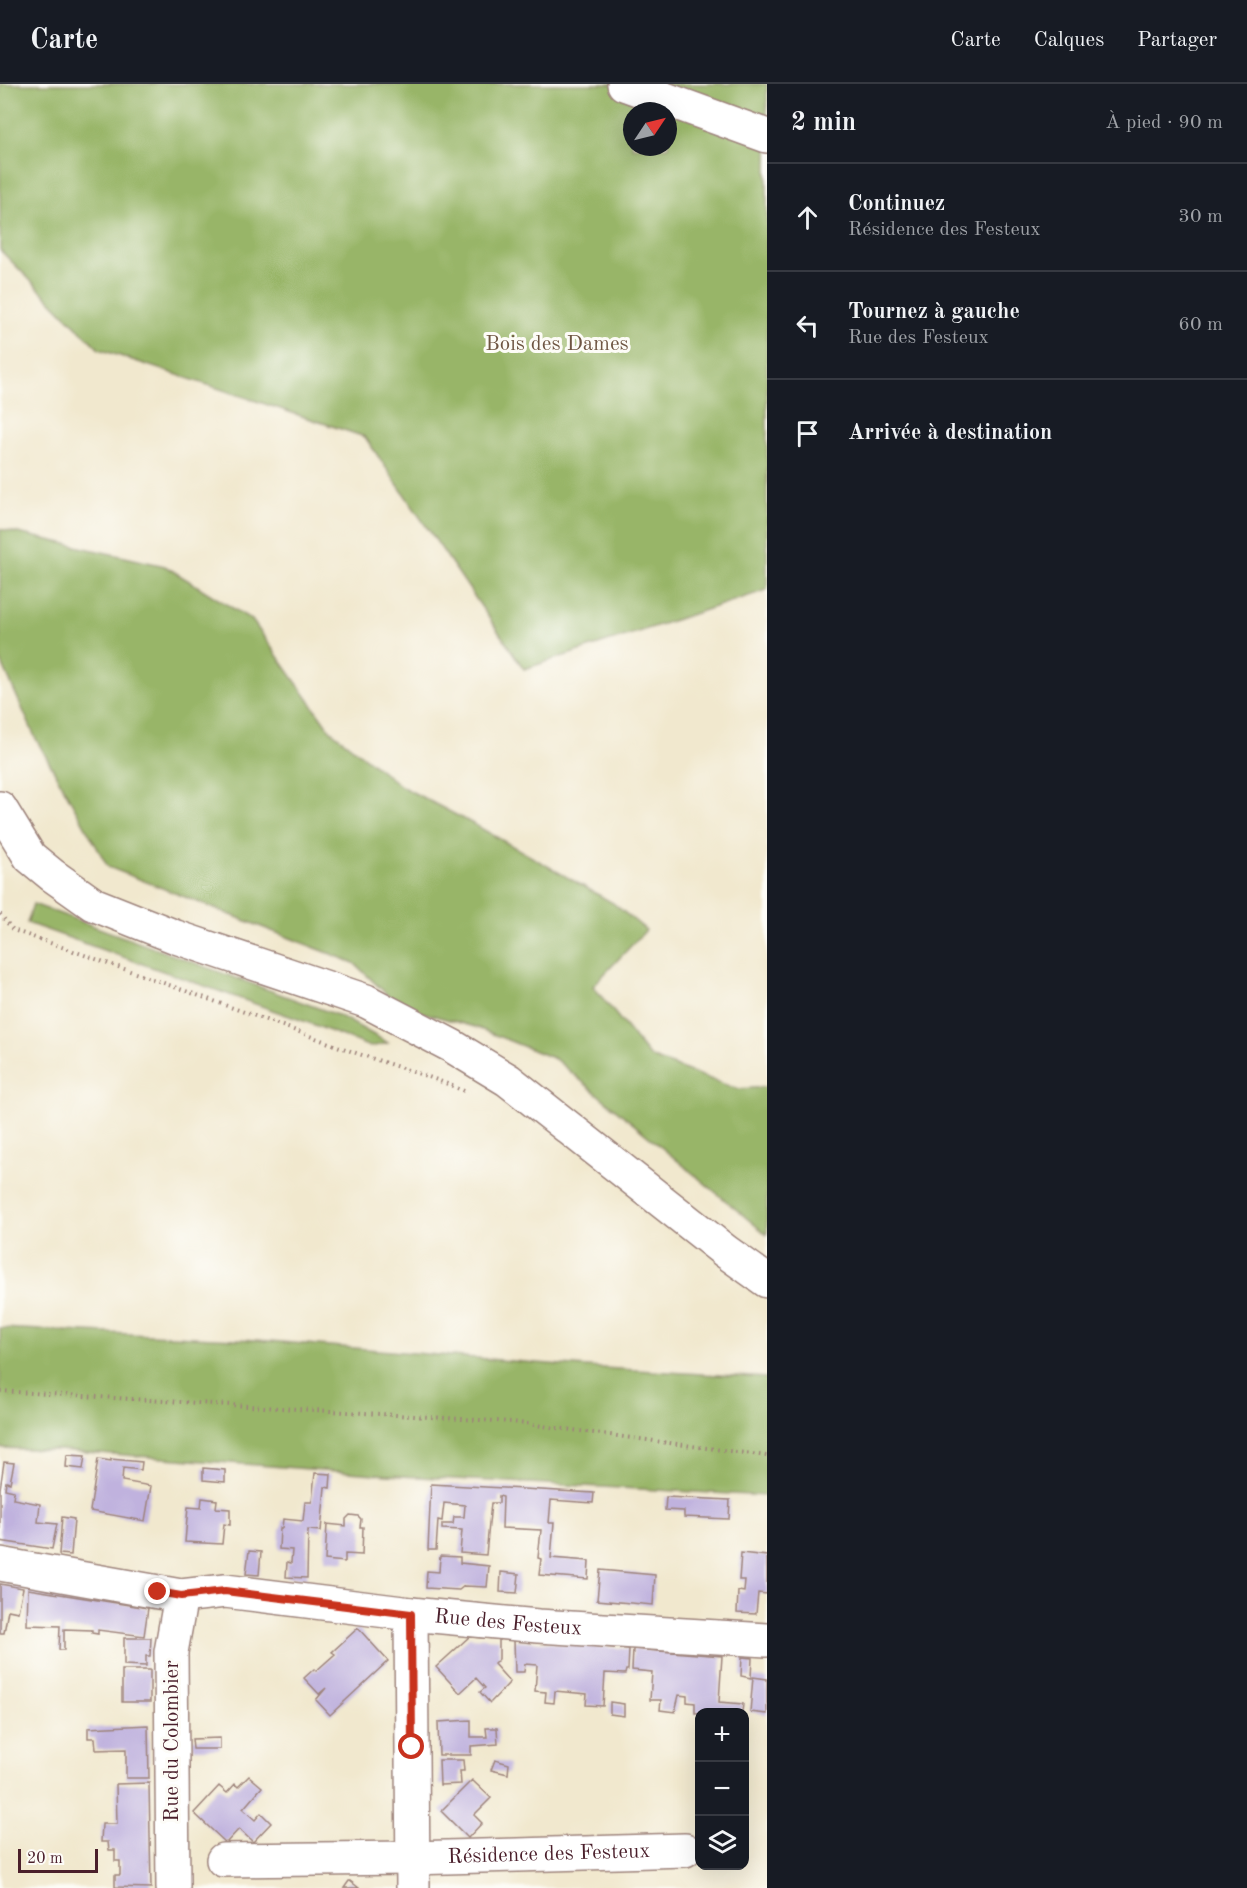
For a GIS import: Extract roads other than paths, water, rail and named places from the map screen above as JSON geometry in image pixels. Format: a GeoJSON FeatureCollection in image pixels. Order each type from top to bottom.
{"type":"FeatureCollection","features":[{"type":"Feature","properties":{"kind":"street"},"geometry":{"type":"LineString","coordinates":[[624,84],[767,136]]}},
{"type":"Feature","properties":{"kind":"street"},"geometry":{"type":"LineString","coordinates":[[0,808],[30,857],[93,904],[177,937],[366,1001],[452,1046],[508,1080],[725,1251],[767,1281]]}},
{"type":"Feature","properties":{"kind":"street","name":"Rue des Festeux"},"geometry":{"type":"LineString","coordinates":[[0,1564],[181,1596],[225,1591],[411,1614],[538,1626],[767,1640]]}},
{"type":"Feature","properties":{"kind":"street","name":"Rue du Colombier"},"geometry":{"type":"LineString","coordinates":[[173,1888],[171,1652],[181,1596]]}},
{"type":"Feature","properties":{"kind":"street"},"geometry":{"type":"LineString","coordinates":[[411,1614],[412,1873]]}},
{"type":"Feature","properties":{"kind":"street","name":"Résidence des Festeux"},"geometry":{"type":"LineString","coordinates":[[224,1860],[412,1873],[685,1850]]}},
{"type":"Feature","properties":{"kind":"park label","name":"Bois des Dames"},"geometry":{"type":"Point","coordinates":[557,344]}}]}
